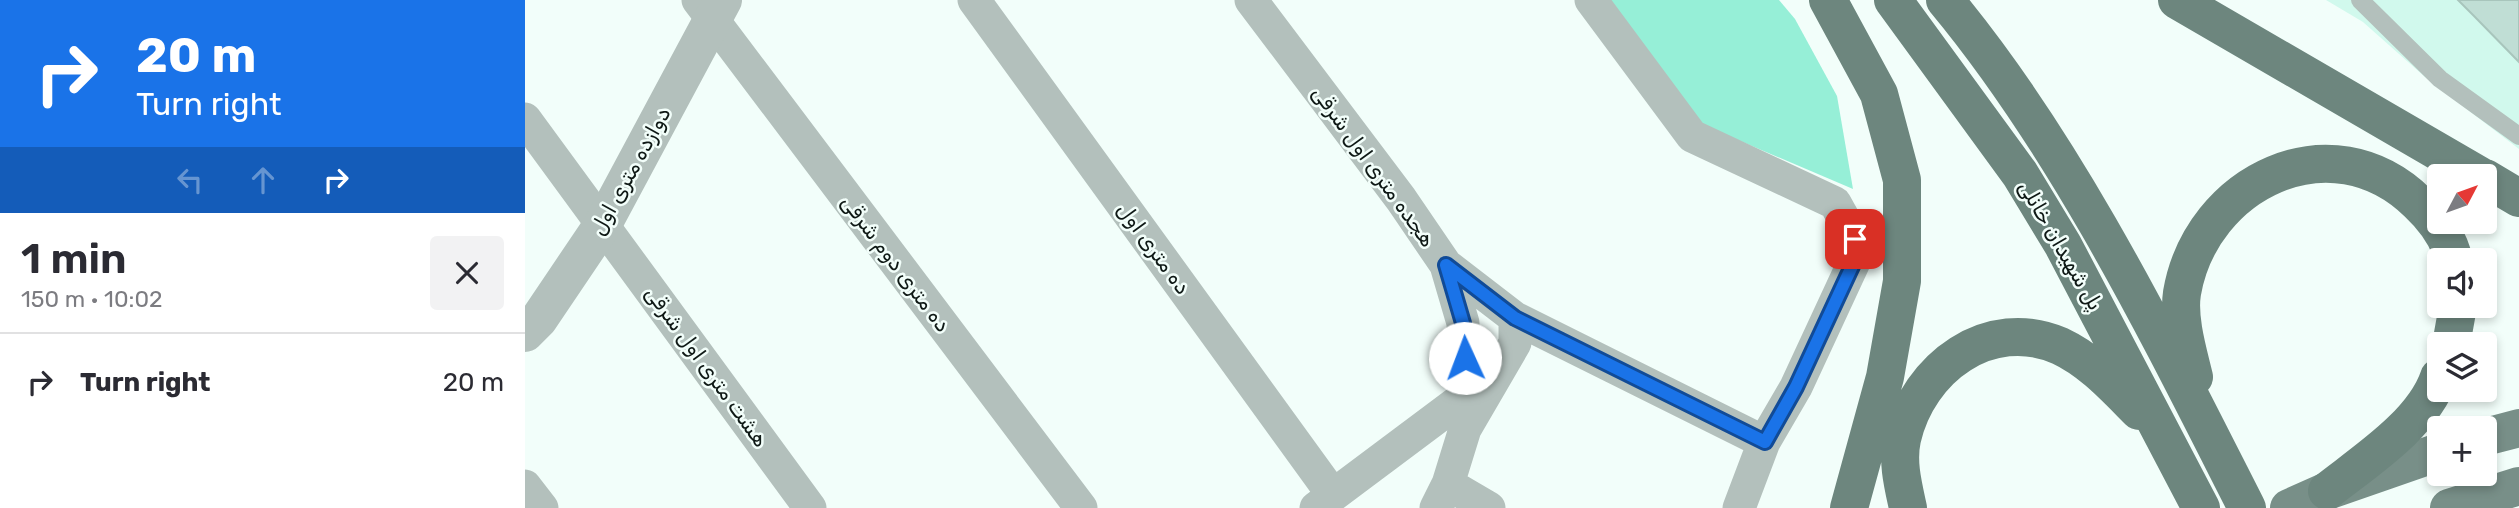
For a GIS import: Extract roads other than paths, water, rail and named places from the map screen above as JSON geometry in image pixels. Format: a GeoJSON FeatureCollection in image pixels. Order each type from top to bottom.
{"type":"FeatureCollection","features":[{"type":"Feature","properties":{"kind":"highway"},"geometry":{"type":"LineString","coordinates":[[1828,0],[1879,94],[1902,180],[1902,281],[1885,377],[1849,508]]}},
{"type":"Feature","properties":{"kind":"highway","name":"پل شهیدان خانلی"},"geometry":{"type":"LineString","coordinates":[[1893,0],[2020,174],[2063,244],[2193,493]]}},
{"type":"Feature","properties":{"kind":"highway","name":"پل شهیدان خانلی"},"geometry":{"type":"LineString","coordinates":[[1945,0],[1971,31],[2055,153],[2148,315],[2247,508]]}},
{"type":"Feature","properties":{"kind":"highway"},"geometry":{"type":"LineString","coordinates":[[2177,0],[2460,164]]}},
{"type":"Feature","properties":{"kind":"highway"},"geometry":{"type":"LineString","coordinates":[[2204,424],[2185,341],[2182,294],[2200,241],[2229,202],[2267,177],[2314,162],[2364,169],[2403,188],[2436,220],[2448,248]]}},
{"type":"Feature","properties":{"kind":"highway"},"geometry":{"type":"LineString","coordinates":[[2497,185],[2519,198]]}},
{"type":"Feature","properties":{"kind":"highway"},"geometry":{"type":"LineString","coordinates":[[1908,508],[1901,474],[1902,440],[1910,414],[1929,383],[1953,356],[1988,341],[2023,337],[2059,346],[2092,365],[2162,432]]}},
{"type":"Feature","properties":{"kind":"highway"},"geometry":{"type":"LineString","coordinates":[[2327,491],[2399,433],[2427,398]]}},
{"type":"Feature","properties":{"kind":"main road"},"geometry":{"type":"LineString","coordinates":[[2497,434],[2519,428]]}},
{"type":"Feature","properties":{"kind":"main road"},"geometry":{"type":"LineString","coordinates":[[2288,508],[2327,491],[2427,456]]}},
{"type":"Feature","properties":{"kind":"main road"},"geometry":{"type":"LineString","coordinates":[[2449,508],[2519,486]]}},
{"type":"Feature","properties":{"kind":"street","name":"ده متری اول"},"geometry":{"type":"LineString","coordinates":[[974,0],[1325,502]]}},
{"type":"Feature","properties":{"kind":"street","name":"هجده متری اول شرقی"},"geometry":{"type":"LineString","coordinates":[[1251,0],[1401,199],[1446,265],[1463,323],[1464,413],[1442,496]]}},
{"type":"Feature","properties":{"kind":"street"},"geometry":{"type":"LineString","coordinates":[[1591,0],[1692,136],[1835,202],[1855,239],[1854,262],[1796,387],[1765,442],[1739,508]]}},
{"type":"Feature","properties":{"kind":"street","name":"دوازده متری اول"},"geometry":{"type":"LineString","coordinates":[[525,333],[539,319],[603,225],[711,6]]}},
{"type":"Feature","properties":{"kind":"street","name":"ده متری دوم شرقی"},"geometry":{"type":"LineString","coordinates":[[711,6],[1081,508]]}},
{"type":"Feature","properties":{"kind":"street","name":"هشت متری اول شرقی"},"geometry":{"type":"LineString","coordinates":[[525,119],[810,508]]}},
{"type":"Feature","properties":{"kind":"street"},"geometry":{"type":"LineString","coordinates":[[1446,265],[1515,318],[1765,442]]}},
{"type":"Feature","properties":{"kind":"street"},"geometry":{"type":"LineString","coordinates":[[1325,502],[1464,413],[1515,343],[1515,318]]}},
{"type":"Feature","properties":{"kind":"street"},"geometry":{"type":"LineString","coordinates":[[525,486],[542,508]]}},
{"type":"Feature","properties":{"kind":"street"},"geometry":{"type":"LineString","coordinates":[[1442,496],[1489,508]]}},
{"type":"Feature","properties":{"kind":"lane"},"geometry":{"type":"LineString","coordinates":[[2360,0],[2440,79],[2519,136]]}}]}
